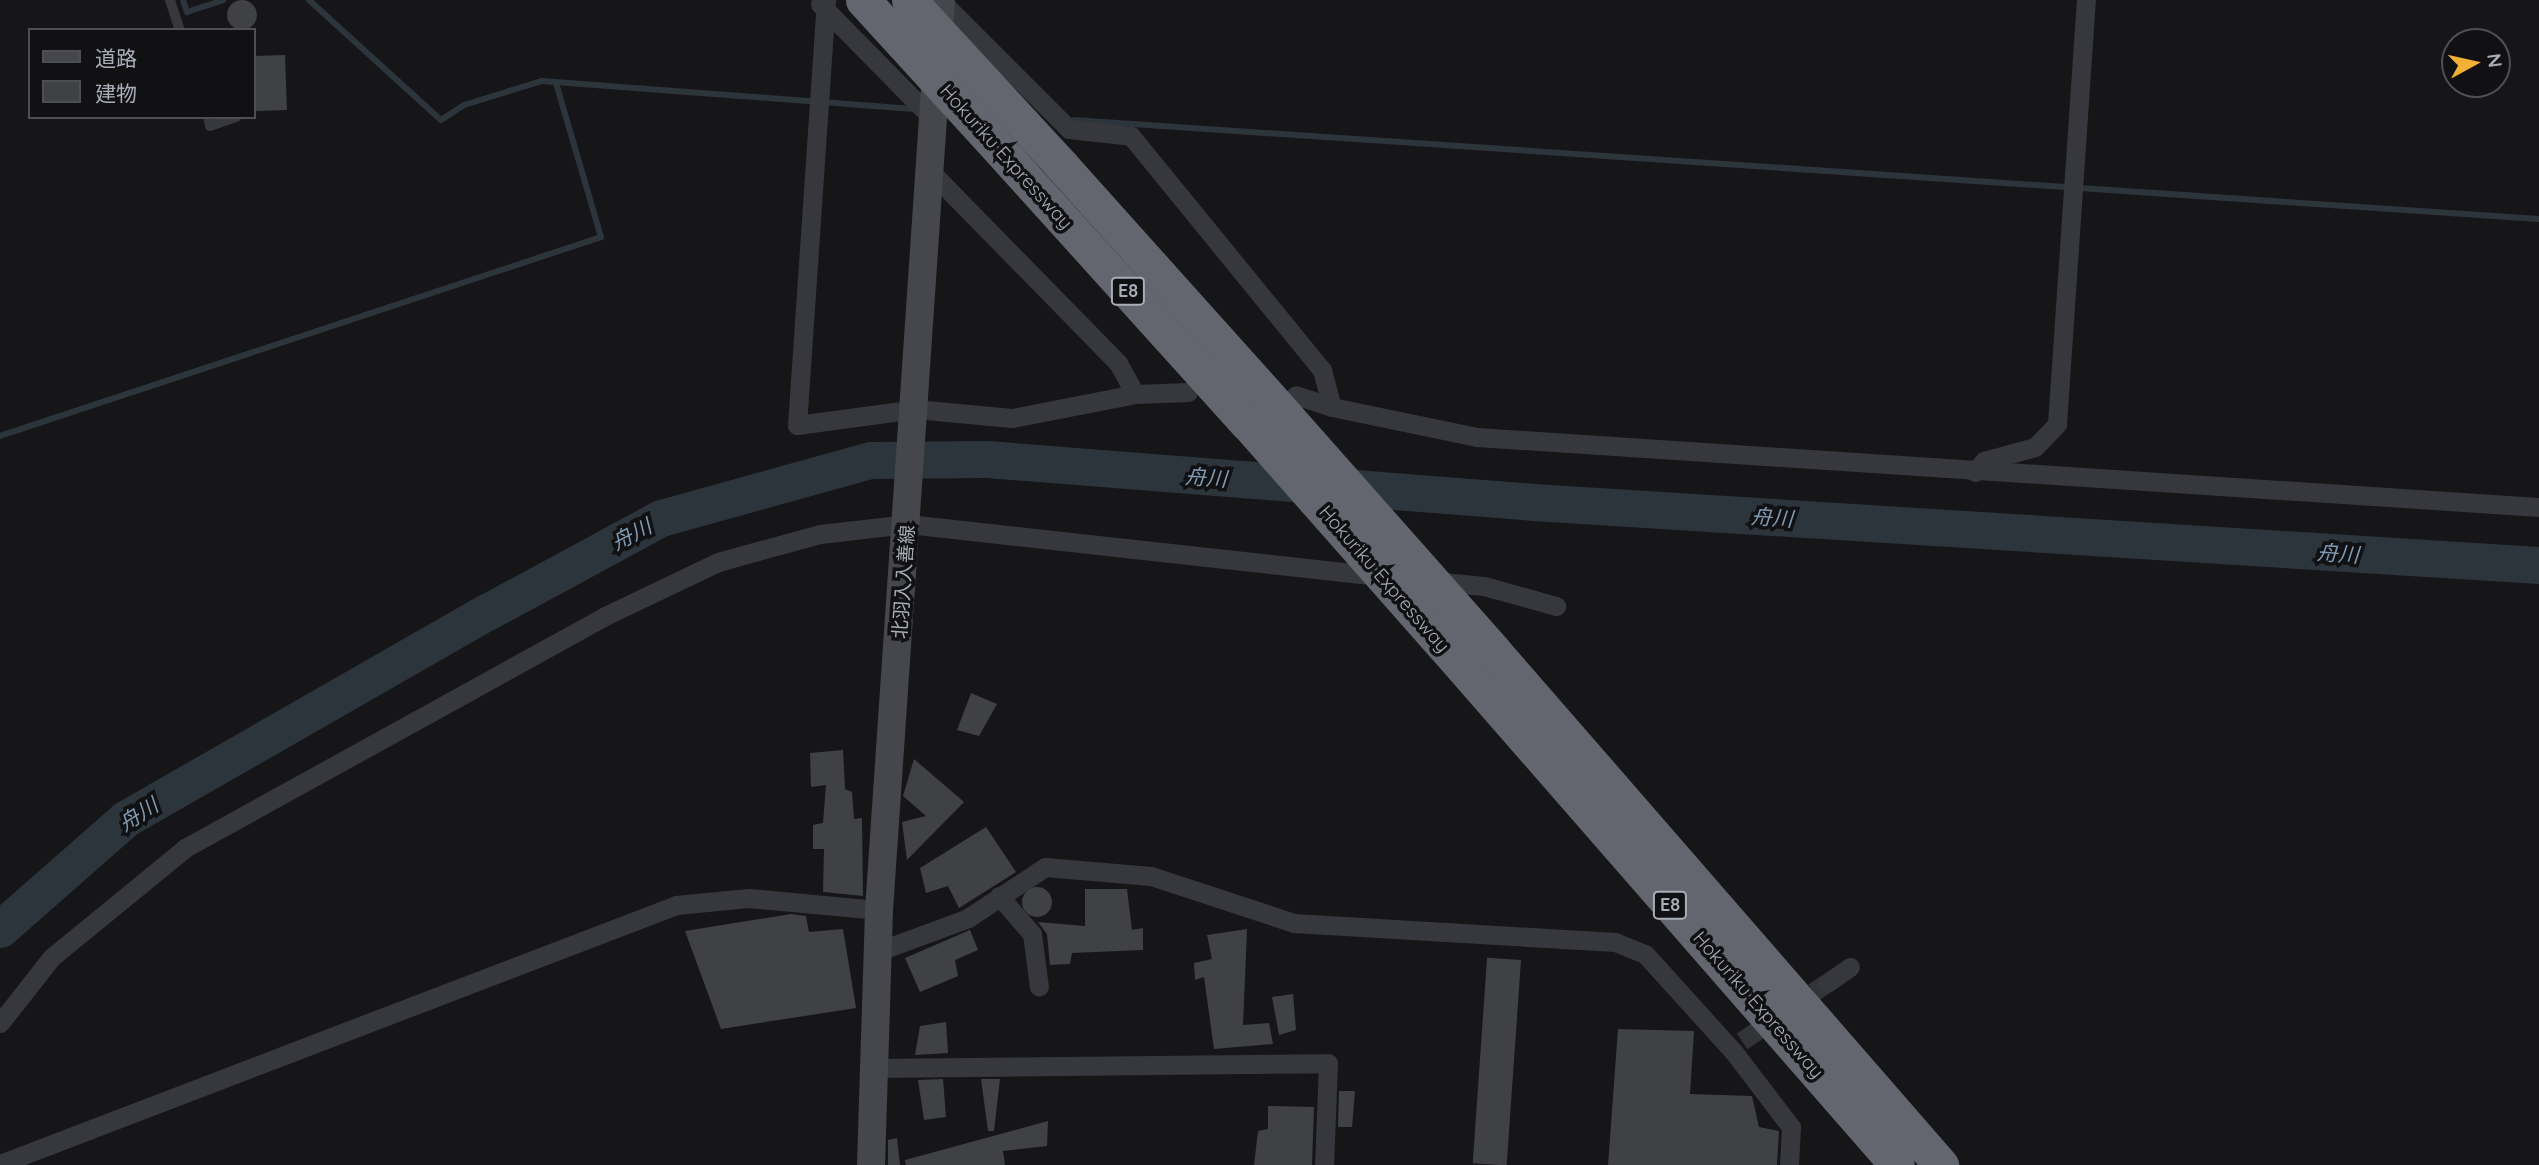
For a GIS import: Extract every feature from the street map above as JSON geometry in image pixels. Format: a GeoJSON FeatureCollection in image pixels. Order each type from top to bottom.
{"type":"FeatureCollection","features":[{"type":"Feature","properties":{"kind":"highway","name":"Hokuriku Expressway"},"geometry":{"type":"LineString","coordinates":[[863,0],[1247,423],[1897,1165]]}},
{"type":"Feature","properties":{"kind":"highway","name":"Hokuriku Expressway"},"geometry":{"type":"LineString","coordinates":[[931,0],[1062,166],[1291,406],[1493,650],[1941,1165]]}},
{"type":"Feature","properties":{"kind":"main road","name":"北羽入入善線"},"geometry":{"type":"LineString","coordinates":[[871,1165],[879,910],[935,121],[931,0]]}},
{"type":"Feature","properties":{"kind":"street"},"geometry":{"type":"LineString","coordinates":[[931,0],[1069,129],[1131,136],[1322,370],[1332,407]]}},
{"type":"Feature","properties":{"kind":"street"},"geometry":{"type":"LineString","coordinates":[[1975,472],[1984,461],[2035,447],[2057,424],[2086,0]]}},
{"type":"Feature","properties":{"kind":"street"},"geometry":{"type":"LineString","coordinates":[[822,3],[935,121]]}},
{"type":"Feature","properties":{"kind":"street"},"geometry":{"type":"LineString","coordinates":[[822,3],[797,425],[915,415],[1012,418],[1135,394],[1188,392]]}},
{"type":"Feature","properties":{"kind":"street"},"geometry":{"type":"LineString","coordinates":[[931,172],[1118,363],[1135,394]]}},
{"type":"Feature","properties":{"kind":"street"},"geometry":{"type":"LineString","coordinates":[[1291,406],[1332,407],[1477,437],[1975,472],[2539,507]]}},
{"type":"Feature","properties":{"kind":"street"},"geometry":{"type":"LineString","coordinates":[[0,1023],[52,957],[185,848],[604,616],[718,562],[820,534],[908,524],[1484,586],[1556,606]]}},
{"type":"Feature","properties":{"kind":"street"},"geometry":{"type":"LineString","coordinates":[[879,951],[968,918],[1045,867],[1151,876],[1294,923],[1615,942],[1645,954],[1737,1046],[1791,1127],[1789,1165]]}},
{"type":"Feature","properties":{"kind":"street"},"geometry":{"type":"LineString","coordinates":[[999,896],[1032,934],[1039,987]]}},
{"type":"Feature","properties":{"kind":"street"},"geometry":{"type":"LineString","coordinates":[[0,1164],[676,905],[749,898],[879,910]]}},
{"type":"Feature","properties":{"kind":"street"},"geometry":{"type":"LineString","coordinates":[[1827,983],[1850,967]]}},
{"type":"Feature","properties":{"kind":"street"},"geometry":{"type":"LineString","coordinates":[[872,1068],[1328,1063],[1324,1165]]}},
{"type":"Feature","properties":{"kind":"lane"},"geometry":{"type":"LineString","coordinates":[[170,0],[179,28]]}},
{"type":"Feature","properties":{"kind":"lane"},"geometry":{"type":"LineString","coordinates":[[208,119],[210,126],[230,119]]}},
{"type":"Feature","properties":{"kind":"building"},"geometry":{"type":"Polygon","coordinates":[[[236,1],[248,1],[256,9],[256,21],[250,28],[234,28],[228,21],[228,9],[236,1]]]}},
{"type":"Feature","properties":{"kind":"building"},"geometry":{"type":"Polygon","coordinates":[[[285,55],[287,110],[256,111],[256,56],[285,55]]]}},
{"type":"Feature","properties":{"kind":"building"},"geometry":{"type":"Polygon","coordinates":[[[971,693],[997,704],[979,736],[957,730],[971,693]]]}},
{"type":"Feature","properties":{"kind":"building"},"geometry":{"type":"Polygon","coordinates":[[[843,750],[845,789],[852,792],[854,819],[862,818],[863,896],[823,892],[824,849],[813,849],[813,825],[823,823],[826,785],[811,787],[810,753],[843,750]]]}},
{"type":"Feature","properties":{"kind":"building"},"geometry":{"type":"Polygon","coordinates":[[[914,759],[964,802],[907,860],[902,822],[926,816],[903,796],[914,759]]]}},
{"type":"Feature","properties":{"kind":"building"},"geometry":{"type":"Polygon","coordinates":[[[986,827],[1016,872],[959,908],[948,886],[926,893],[920,868],[986,827]]]}},
{"type":"Feature","properties":{"kind":"building"},"geometry":{"type":"Polygon","coordinates":[[[1037,887],[1043,888],[1051,896],[1051,908],[1043,916],[1037,917],[1031,916],[1023,908],[1022,902],[1023,896],[1031,888],[1037,887]]]}},
{"type":"Feature","properties":{"kind":"building"},"geometry":{"type":"Polygon","coordinates":[[[1085,889],[1127,889],[1132,930],[1143,928],[1143,950],[1072,953],[1070,964],[1050,965],[1047,934],[1038,922],[1085,926],[1085,889]]]}},
{"type":"Feature","properties":{"kind":"building"},"geometry":{"type":"Polygon","coordinates":[[[791,914],[806,916],[809,932],[843,929],[856,1008],[721,1029],[685,931],[791,914]]]}},
{"type":"Feature","properties":{"kind":"building"},"geometry":{"type":"Polygon","coordinates":[[[1247,929],[1243,1025],[1269,1023],[1273,1044],[1214,1049],[1204,977],[1195,980],[1194,963],[1212,959],[1207,935],[1247,929]]]}},
{"type":"Feature","properties":{"kind":"building"},"geometry":{"type":"Polygon","coordinates":[[[970,930],[978,950],[955,960],[958,976],[920,992],[905,958],[970,930]]]}},
{"type":"Feature","properties":{"kind":"building"},"geometry":{"type":"Polygon","coordinates":[[[1487,958],[1521,960],[1507,1165],[1473,1163],[1487,958]]]}},
{"type":"Feature","properties":{"kind":"building"},"geometry":{"type":"Polygon","coordinates":[[[1293,994],[1296,1030],[1279,1035],[1272,997],[1293,994]]]}},
{"type":"Feature","properties":{"kind":"building"},"geometry":{"type":"Polygon","coordinates":[[[946,1022],[948,1053],[915,1055],[920,1026],[946,1022]]]}},
{"type":"Feature","properties":{"kind":"building"},"geometry":{"type":"Polygon","coordinates":[[[1618,1029],[1694,1031],[1690,1094],[1752,1096],[1759,1127],[1779,1131],[1777,1165],[1608,1165],[1618,1029]]]}},
{"type":"Feature","properties":{"kind":"building"},"geometry":{"type":"Polygon","coordinates":[[[943,1079],[946,1117],[924,1120],[918,1080],[943,1079]]]}},
{"type":"Feature","properties":{"kind":"building"},"geometry":{"type":"Polygon","coordinates":[[[981,1079],[1000,1079],[994,1131],[988,1131],[981,1079]]]}},
{"type":"Feature","properties":{"kind":"building"},"geometry":{"type":"Polygon","coordinates":[[[1339,1091],[1355,1091],[1352,1127],[1338,1127],[1339,1091]]]}},
{"type":"Feature","properties":{"kind":"building"},"geometry":{"type":"Polygon","coordinates":[[[1268,1106],[1314,1107],[1312,1165],[1254,1165],[1258,1131],[1268,1129],[1268,1106]]]}},
{"type":"Feature","properties":{"kind":"building"},"geometry":{"type":"Polygon","coordinates":[[[1048,1121],[1047,1146],[1003,1151],[1005,1165],[906,1165],[905,1160],[1048,1121]]]}},
{"type":"Feature","properties":{"kind":"building"},"geometry":{"type":"Polygon","coordinates":[[[897,1138],[900,1165],[888,1165],[888,1140],[897,1138]]]}},
{"type":"Feature","properties":{"kind":"waterway"},"geometry":{"type":"LineString","coordinates":[[183,0],[187,12],[223,0]]}},
{"type":"Feature","properties":{"kind":"waterway"},"geometry":{"type":"LineString","coordinates":[[309,0],[441,120],[464,105],[542,81],[917,109]]}},
{"type":"Feature","properties":{"kind":"waterway"},"geometry":{"type":"LineString","coordinates":[[0,436],[601,237],[556,83]]}},
{"type":"Feature","properties":{"kind":"waterway"},"geometry":{"type":"LineString","coordinates":[[1074,120],[2539,219]]}},
{"type":"Feature","properties":{"kind":"waterway","name":"舟川"},"geometry":{"type":"LineString","coordinates":[[0,929],[125,819],[487,612],[661,518],[870,460],[987,459],[1534,502],[2539,565]]}},
{"type":"Feature","properties":{"kind":"tunnel"},"geometry":{"type":"LineString","coordinates":[[1742,1041],[1827,983]]}}]}
